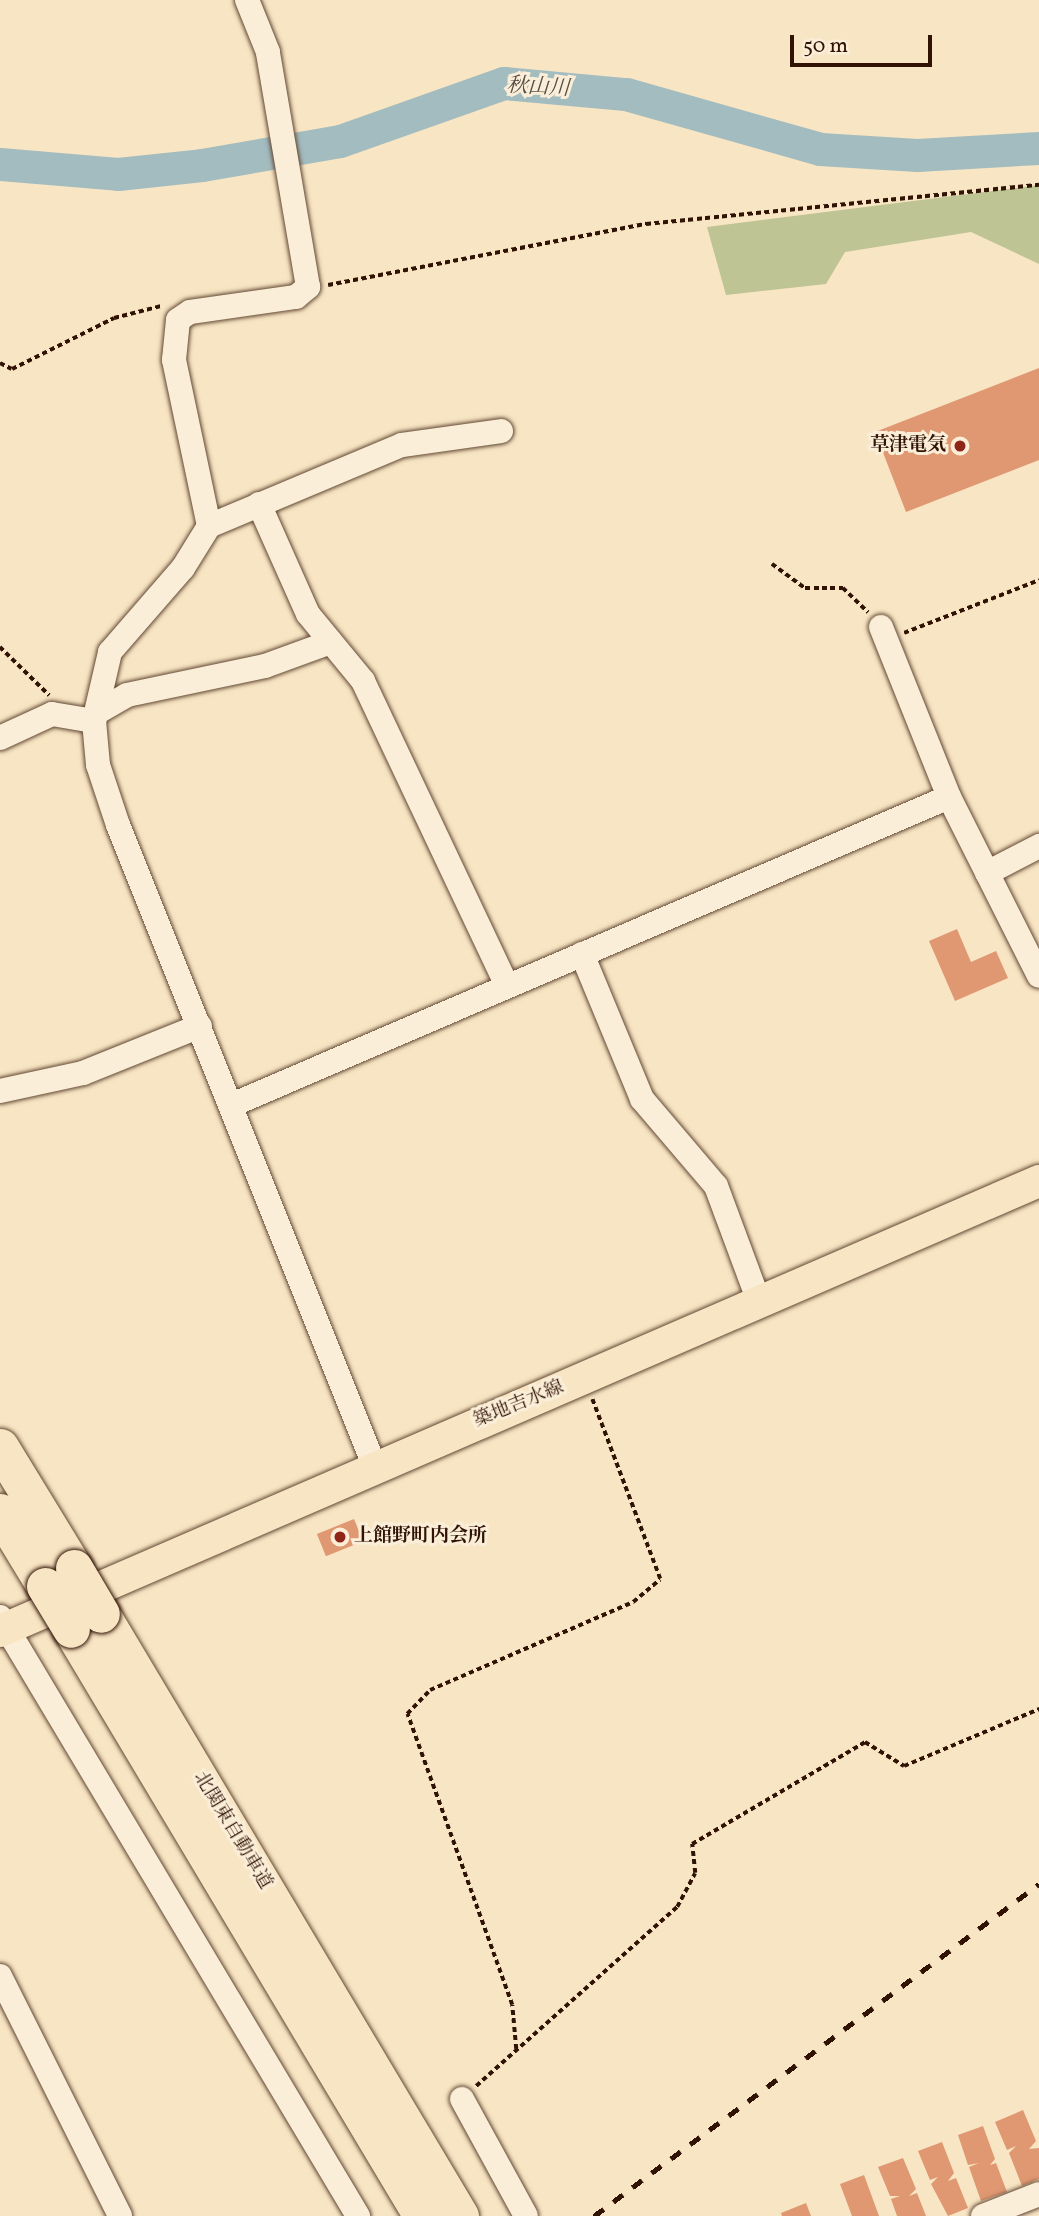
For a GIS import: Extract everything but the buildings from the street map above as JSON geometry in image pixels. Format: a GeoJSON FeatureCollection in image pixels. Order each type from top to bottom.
{"type":"FeatureCollection","features":[{"type":"Feature","properties":{"kind":"highway","name":"北関東自動車道"},"geometry":{"type":"LineString","coordinates":[[0,1447],[59,1577],[460,2216]]}},
{"type":"Feature","properties":{"kind":"highway","name":"北関東自動車道"},"geometry":{"type":"LineString","coordinates":[[0,1512],[59,1577]]}},
{"type":"Feature","properties":{"kind":"highway","name":"北関東自動車道"},"geometry":{"type":"LineString","coordinates":[[86,1622],[422,2216]]}},
{"type":"Feature","properties":{"kind":"main road","name":"築地吉水線"},"geometry":{"type":"LineString","coordinates":[[2,1625],[374,1465],[760,1304],[1039,1181]]}},
{"type":"Feature","properties":{"kind":"street"},"geometry":{"type":"LineString","coordinates":[[209,526],[174,360],[177,320],[190,312],[296,297],[305,293],[313,282],[268,52],[251,8]]}},
{"type":"Feature","properties":{"kind":"street"},"geometry":{"type":"LineString","coordinates":[[374,1465],[234,1104],[118,825],[98,765],[95,717],[110,652],[183,568],[209,526],[402,445],[501,431]]}},
{"type":"Feature","properties":{"kind":"street"},"geometry":{"type":"LineString","coordinates":[[258,504],[293,587],[331,642],[363,681],[507,986]]}},
{"type":"Feature","properties":{"kind":"street"},"geometry":{"type":"LineString","coordinates":[[884,634],[949,797],[1039,976]]}},
{"type":"Feature","properties":{"kind":"street"},"geometry":{"type":"LineString","coordinates":[[0,738],[67,714],[95,717],[127,695],[265,666],[331,642]]}},
{"type":"Feature","properties":{"kind":"street"},"geometry":{"type":"LineString","coordinates":[[234,1104],[949,797]]}},
{"type":"Feature","properties":{"kind":"street"},"geometry":{"type":"LineString","coordinates":[[987,873],[1039,846]]}},
{"type":"Feature","properties":{"kind":"street"},"geometry":{"type":"LineString","coordinates":[[582,954],[642,1099],[716,1186],[760,1304]]}},
{"type":"Feature","properties":{"kind":"street"},"geometry":{"type":"LineString","coordinates":[[0,1091],[83,1073],[200,1026]]}},
{"type":"Feature","properties":{"kind":"street"},"geometry":{"type":"LineString","coordinates":[[2,1625],[358,2216]]}},
{"type":"Feature","properties":{"kind":"street"},"geometry":{"type":"LineString","coordinates":[[0,1976],[120,2216]]}},
{"type":"Feature","properties":{"kind":"street"},"geometry":{"type":"LineString","coordinates":[[461,2099],[526,2216]]}},
{"type":"Feature","properties":{"kind":"street"},"geometry":{"type":"LineString","coordinates":[[983,2216],[1039,2194]]}},
{"type":"Feature","properties":{"kind":"path"},"geometry":{"type":"LineString","coordinates":[[313,282],[646,224],[1039,185]]}},
{"type":"Feature","properties":{"kind":"path"},"geometry":{"type":"LineString","coordinates":[[0,363],[12,369],[114,318],[167,305]]}},
{"type":"Feature","properties":{"kind":"path"},"geometry":{"type":"LineString","coordinates":[[772,564],[805,588],[843,588],[884,634],[1039,580]]}},
{"type":"Feature","properties":{"kind":"path"},"geometry":{"type":"LineString","coordinates":[[0,647],[67,714]]}},
{"type":"Feature","properties":{"kind":"path"},"geometry":{"type":"LineString","coordinates":[[516,2049],[512,2005],[407,1714],[430,1690],[633,1602],[660,1579],[584,1378]]}},
{"type":"Feature","properties":{"kind":"path"},"geometry":{"type":"LineString","coordinates":[[461,2099],[677,1907],[695,1874],[692,1844],[865,1742],[904,1766],[1039,1709]]}},
{"type":"Feature","properties":{"kind":"green space"},"geometry":{"type":"Polygon","coordinates":[[[1039,185],[1039,264],[971,232],[845,252],[826,284],[726,295],[707,227],[1039,185]]]}},
{"type":"Feature","properties":{"kind":"waterway","name":"秋山川"},"geometry":{"type":"LineString","coordinates":[[0,164],[118,174],[202,165],[340,141],[504,83],[626,94],[820,149],[917,155],[1039,148]]}},
{"type":"Feature","properties":{"kind":"railway"},"geometry":{"type":"LineString","coordinates":[[594,2216],[1039,1884]]}},
{"type":"Feature","properties":{"kind":"place","name":"草津電気"},"geometry":{"type":"Point","coordinates":[960,446]}},
{"type":"Feature","properties":{"kind":"place","name":"上館野町内会所"},"geometry":{"type":"Point","coordinates":[340,1537]}}]}
